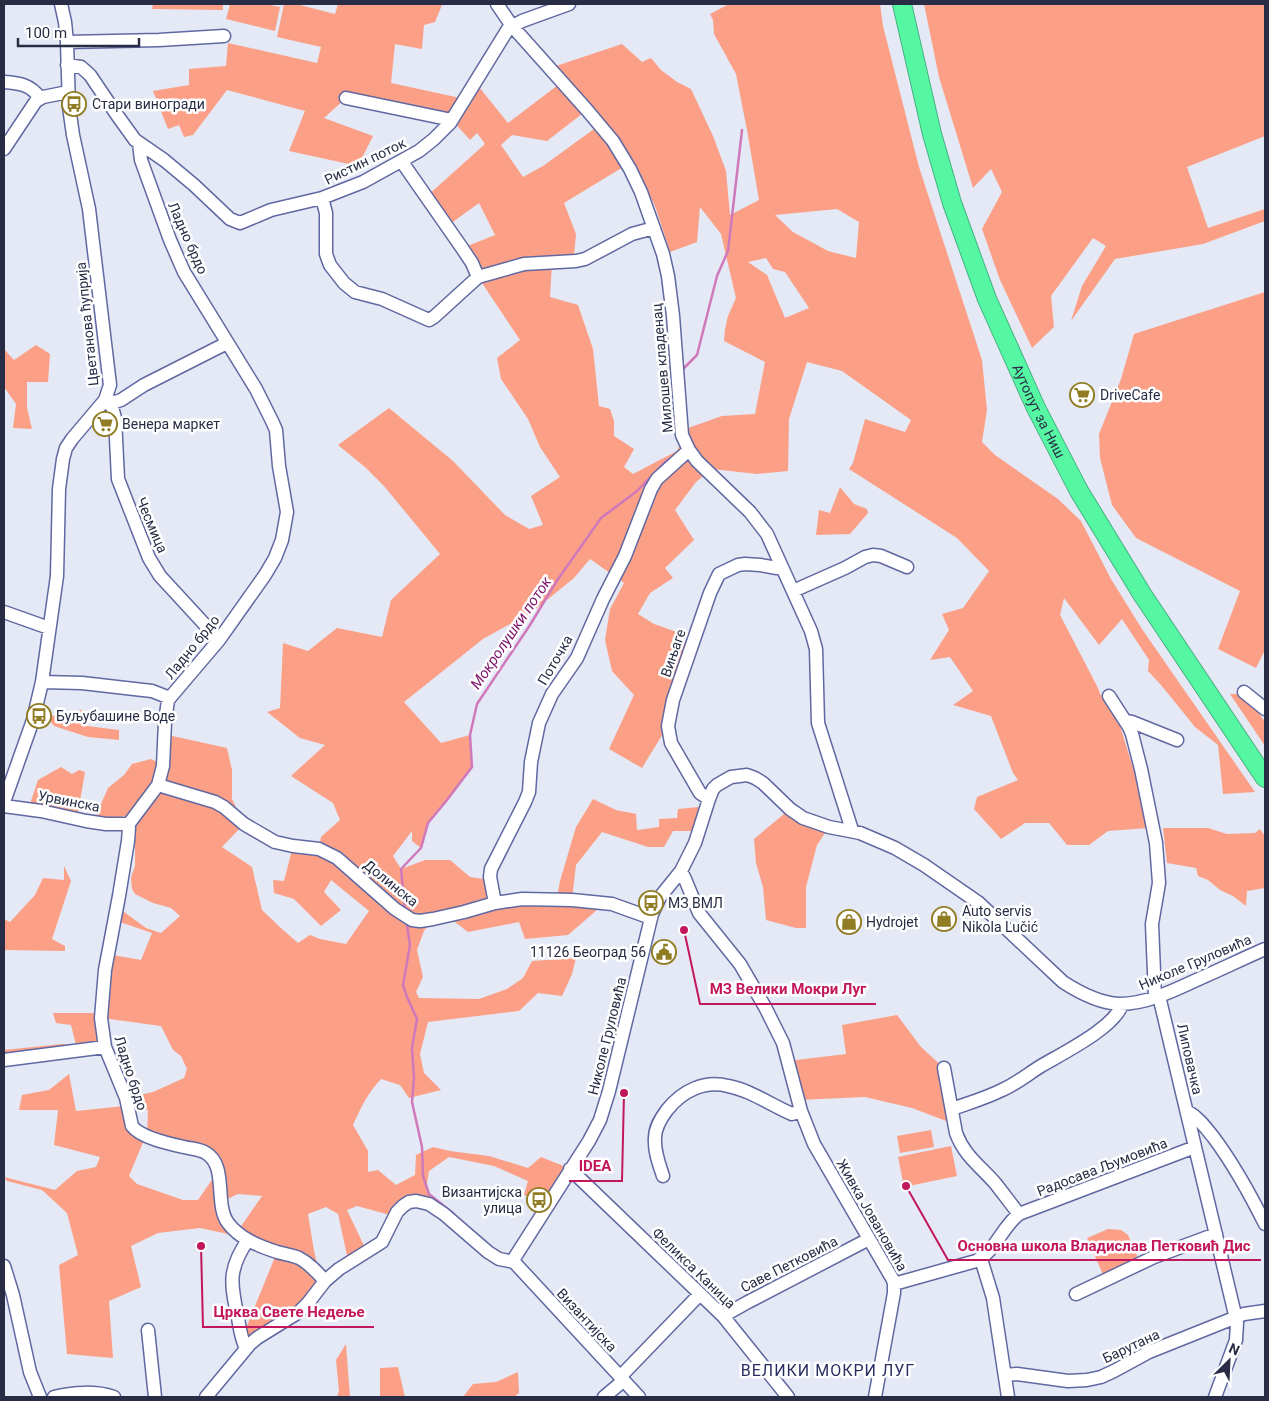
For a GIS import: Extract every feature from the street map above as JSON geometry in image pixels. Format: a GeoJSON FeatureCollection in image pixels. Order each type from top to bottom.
{"type":"FeatureCollection","features":[{"type":"Feature","properties":{"kind":"highway","name":"Аутопут за Ниш"},"geometry":{"type":"LineString","coordinates":[[902,4],[932,134],[952,203],[988,299],[1036,408],[1079,491],[1142,594],[1265,778]]}},
{"type":"Feature","properties":{"kind":"highway","name":"Аутопут за Ниш"},"geometry":{"type":"LineString","coordinates":[[914,4],[925,63],[957,180],[990,274],[1026,363],[1082,474],[1102,509],[1150,587],[1265,759]]}},
{"type":"Feature","properties":{"kind":"street","name":"Цветанова ћуприја"},"geometry":{"type":"LineString","coordinates":[[4,802],[33,720],[42,682],[57,576],[59,489],[63,459],[66,448],[72,439],[105,400],[110,377],[88,198],[71,123],[67,42],[61,4]]}},
{"type":"Feature","properties":{"kind":"street","name":"Милошев кладенац"},"geometry":{"type":"LineString","coordinates":[[497,4],[512,26],[600,124],[616,146],[639,186],[663,254],[668,276],[673,316],[681,428],[685,443],[708,472],[741,503],[767,534],[811,631],[816,653],[818,723],[852,830]]}},
{"type":"Feature","properties":{"kind":"street"},"geometry":{"type":"LineString","coordinates":[[512,26],[569,4]]}},
{"type":"Feature","properties":{"kind":"street","name":"Ристин поток"},"geometry":{"type":"LineString","coordinates":[[139,143],[164,160],[230,219],[236,222],[242,222],[271,210],[322,198],[363,182],[402,162],[434,139],[452,120],[505,33],[512,26]]}},
{"type":"Feature","properties":{"kind":"street"},"geometry":{"type":"LineString","coordinates":[[67,42],[159,40],[224,36]]}},
{"type":"Feature","properties":{"kind":"street","name":"Ладно брдо"},"geometry":{"type":"LineString","coordinates":[[67,65],[81,67],[90,75],[130,134],[139,143],[141,160],[170,240],[184,272],[256,389],[276,430],[279,466],[287,512],[282,540],[268,570],[219,640],[170,698],[165,722],[163,766],[158,785],[128,826],[128,841],[105,970],[101,1018],[105,1048],[126,1098],[134,1127],[143,1134],[202,1151],[213,1158],[218,1171],[221,1202],[225,1218],[234,1230],[248,1240],[300,1259],[310,1265],[325,1280]]}},
{"type":"Feature","properties":{"kind":"street"},"geometry":{"type":"LineString","coordinates":[[4,82],[30,87],[40,98]]}},
{"type":"Feature","properties":{"kind":"street"},"geometry":{"type":"LineString","coordinates":[[4,149],[36,101],[40,98],[68,92]]}},
{"type":"Feature","properties":{"kind":"street"},"geometry":{"type":"LineString","coordinates":[[346,98],[452,120]]}},
{"type":"Feature","properties":{"kind":"street"},"geometry":{"type":"LineString","coordinates":[[402,162],[472,263],[478,276]]}},
{"type":"Feature","properties":{"kind":"street"},"geometry":{"type":"LineString","coordinates":[[322,198],[326,213],[325,247],[327,260],[344,283],[355,292],[375,296],[430,320],[478,276],[524,264],[566,263],[585,259],[632,234],[654,228]]}},
{"type":"Feature","properties":{"kind":"street"},"geometry":{"type":"LineString","coordinates":[[105,400],[115,402],[121,400],[144,385],[227,343]]}},
{"type":"Feature","properties":{"kind":"street","name":"Чесмица"},"geometry":{"type":"LineString","coordinates":[[105,400],[112,407],[115,418],[118,479],[149,558],[160,576],[219,640]]}},
{"type":"Feature","properties":{"kind":"street","name":"Поточка"},"geometry":{"type":"LineString","coordinates":[[495,903],[490,877],[491,869],[519,816],[528,792],[531,762],[539,723],[552,694],[577,658],[603,599],[625,556],[651,489],[657,480],[689,450]]}},
{"type":"Feature","properties":{"kind":"street"},"geometry":{"type":"LineString","coordinates":[[793,591],[873,555],[881,556],[907,567]]}},
{"type":"Feature","properties":{"kind":"street","name":"Вињаге"},"geometry":{"type":"LineString","coordinates":[[709,799],[700,793],[675,750],[669,733],[670,710],[681,675],[710,593],[719,574],[744,564],[782,568]]}},
{"type":"Feature","properties":{"kind":"street"},"geometry":{"type":"LineString","coordinates":[[4,612],[49,628]]}},
{"type":"Feature","properties":{"kind":"street"},"geometry":{"type":"LineString","coordinates":[[42,682],[82,683],[152,691],[170,698]]}},
{"type":"Feature","properties":{"kind":"street"},"geometry":{"type":"LineString","coordinates":[[1244,692],[1265,709]]}},
{"type":"Feature","properties":{"kind":"street","name":"Липовачка"},"geometry":{"type":"LineString","coordinates":[[1109,696],[1132,734],[1150,811],[1158,858],[1158,883],[1152,924],[1157,996],[1186,1112],[1198,1119],[1231,1161],[1265,1224]]}},
{"type":"Feature","properties":{"kind":"street"},"geometry":{"type":"LineString","coordinates":[[1125,721],[1177,740]]}},
{"type":"Feature","properties":{"kind":"street","name":"Николе Груловића"},"geometry":{"type":"LineString","coordinates":[[514,1262],[518,1251],[589,1141],[600,1120],[605,1107],[651,918],[660,897],[680,871],[695,843],[713,789],[723,781],[737,775],[747,775],[763,783],[790,809],[804,818],[829,827],[852,830],[901,851],[967,894],[996,918],[1058,978],[1071,988],[1101,1001],[1122,1004],[1138,1002],[1157,996],[1265,949]]}},
{"type":"Feature","properties":{"kind":"street","name":"Долинска"},"geometry":{"type":"LineString","coordinates":[[158,785],[215,802],[244,824],[275,842],[319,849],[328,853],[337,858],[395,909],[412,920],[420,921],[447,916],[495,903],[522,899],[602,902],[651,918]]}},
{"type":"Feature","properties":{"kind":"street","name":"Урвинска"},"geometry":{"type":"LineString","coordinates":[[4,806],[41,811],[86,821],[128,826]]}},
{"type":"Feature","properties":{"kind":"street","name":"Живка Јовановића"},"geometry":{"type":"LineString","coordinates":[[680,871],[699,913],[740,964],[765,1007],[783,1043],[796,1113],[890,1274],[894,1284],[894,1298],[875,1397]]}},
{"type":"Feature","properties":{"kind":"street"},"geometry":{"type":"LineString","coordinates":[[952,1109],[1002,1091],[1090,1038],[1119,1011],[1122,1004]]}},
{"type":"Feature","properties":{"kind":"street"},"geometry":{"type":"LineString","coordinates":[[4,1060],[105,1048]]}},
{"type":"Feature","properties":{"kind":"street"},"geometry":{"type":"LineString","coordinates":[[944,1068],[959,1142],[967,1154],[995,1183],[1020,1214]]}},
{"type":"Feature","properties":{"kind":"street"},"geometry":{"type":"LineString","coordinates":[[663,1176],[655,1143],[658,1126],[672,1103],[691,1090],[714,1084],[730,1086],[796,1113]]}},
{"type":"Feature","properties":{"kind":"street"},"geometry":{"type":"LineString","coordinates":[[1186,1112],[1238,1327],[1236,1340],[1216,1397]]}},
{"type":"Feature","properties":{"kind":"street","name":"Радосава Љумовића"},"geometry":{"type":"LineString","coordinates":[[981,1259],[1020,1214],[1195,1147]]}},
{"type":"Feature","properties":{"kind":"street","name":"Феликса Каница"},"geometry":{"type":"LineString","coordinates":[[570,1169],[723,1316],[788,1397]]}},
{"type":"Feature","properties":{"kind":"street"},"geometry":{"type":"LineString","coordinates":[[206,1397],[246,1348],[257,1338],[299,1312],[325,1280],[382,1242],[400,1209],[406,1204],[414,1201],[429,1204],[444,1214],[488,1252],[499,1259],[514,1262]]}},
{"type":"Feature","properties":{"kind":"street"},"geometry":{"type":"LineString","coordinates":[[1076,1294],[1154,1257],[1216,1234]]}},
{"type":"Feature","properties":{"kind":"street","name":"Саве Петковића"},"geometry":{"type":"LineString","coordinates":[[723,1316],[869,1239]]}},
{"type":"Feature","properties":{"kind":"street"},"geometry":{"type":"LineString","coordinates":[[246,1348],[242,1338],[233,1295],[232,1277],[235,1262],[248,1240]]}},
{"type":"Feature","properties":{"kind":"street"},"geometry":{"type":"LineString","coordinates":[[894,1284],[981,1259],[993,1298],[1008,1397]]}},
{"type":"Feature","properties":{"kind":"street","name":"Византијска"},"geometry":{"type":"LineString","coordinates":[[514,1262],[639,1397]]}},
{"type":"Feature","properties":{"kind":"street"},"geometry":{"type":"LineString","coordinates":[[4,1266],[8,1294],[33,1382],[40,1397]]}},
{"type":"Feature","properties":{"kind":"street"},"geometry":{"type":"LineString","coordinates":[[604,1397],[700,1294]]}},
{"type":"Feature","properties":{"kind":"street","name":"Барутана"},"geometry":{"type":"LineString","coordinates":[[1005,1375],[1017,1374],[1068,1381],[1086,1380],[1114,1371],[1149,1352],[1244,1314],[1265,1311]]}},
{"type":"Feature","properties":{"kind":"street"},"geometry":{"type":"LineString","coordinates":[[148,1330],[155,1397]]}},
{"type":"Feature","properties":{"kind":"street"},"geometry":{"type":"LineString","coordinates":[[54,1397],[84,1393],[103,1394],[114,1397]]}},
{"type":"Feature","properties":{"kind":"shaded area"},"geometry":{"type":"Polygon","coordinates":[[[153,4],[223,4],[223,10],[152,9],[153,4]]]}},
{"type":"Feature","properties":{"kind":"shaded area"},"geometry":{"type":"Polygon","coordinates":[[[230,4],[266,4],[280,7],[275,31],[226,19],[230,4]]]}},
{"type":"Feature","properties":{"kind":"shaded area"},"geometry":{"type":"Polygon","coordinates":[[[284,4],[296,4],[335,14],[338,4],[442,5],[435,22],[424,25],[422,49],[395,44],[391,83],[465,99],[475,82],[508,123],[562,82],[587,110],[547,141],[512,135],[501,145],[523,177],[543,166],[605,121],[556,66],[622,44],[642,62],[651,58],[661,70],[677,82],[691,89],[713,136],[726,171],[730,215],[759,200],[736,74],[714,34],[713,20],[710,14],[729,4],[880,4],[883,26],[919,167],[982,360],[987,410],[982,442],[995,455],[1058,499],[1081,521],[1111,579],[1142,629],[1255,792],[1223,794],[1218,745],[1195,727],[1148,671],[1149,660],[1122,619],[1099,645],[1064,598],[1060,615],[1102,698],[1120,726],[1144,803],[1148,828],[1108,831],[1089,845],[1067,845],[1049,823],[1025,823],[1001,839],[974,809],[977,797],[1018,780],[1013,773],[991,716],[953,705],[973,691],[950,657],[930,660],[949,630],[942,614],[963,608],[989,571],[957,538],[849,469],[853,463],[865,419],[905,432],[911,420],[842,371],[807,362],[789,419],[788,471],[757,474],[712,469],[696,482],[675,510],[694,540],[665,568],[673,578],[650,593],[638,614],[654,624],[677,632],[685,643],[664,732],[642,768],[609,749],[634,695],[612,671],[605,640],[610,609],[624,583],[590,559],[574,578],[532,612],[483,639],[404,702],[441,743],[470,735],[472,767],[428,823],[421,848],[412,841],[412,831],[393,856],[401,869],[425,860],[450,860],[470,877],[491,880],[496,903],[535,899],[605,903],[568,935],[525,939],[519,922],[468,932],[447,916],[433,919],[424,931],[417,950],[423,977],[416,992],[419,998],[479,999],[507,989],[523,978],[532,961],[576,958],[572,974],[562,996],[538,993],[519,1011],[428,1022],[420,1054],[424,1073],[441,1090],[409,1098],[400,1085],[381,1079],[365,1100],[353,1125],[368,1151],[368,1172],[378,1170],[396,1185],[415,1175],[416,1155],[433,1147],[489,1156],[528,1168],[541,1157],[566,1167],[564,1180],[548,1205],[524,1195],[528,1181],[494,1166],[449,1157],[429,1171],[426,1190],[434,1202],[414,1199],[404,1201],[390,1215],[357,1206],[347,1210],[367,1252],[352,1261],[348,1260],[338,1214],[326,1207],[308,1214],[318,1267],[311,1266],[325,1281],[303,1308],[246,1348],[242,1338],[277,1252],[248,1240],[237,1232],[262,1196],[238,1194],[221,1202],[218,1172],[213,1180],[215,1181],[218,1213],[228,1234],[200,1228],[158,1233],[131,1246],[141,1287],[109,1301],[113,1358],[67,1354],[59,1265],[78,1255],[67,1213],[42,1190],[7,1181],[4,1177],[55,1190],[77,1171],[96,1167],[100,1157],[54,1145],[58,1110],[19,1110],[22,1095],[49,1090],[69,1074],[76,1111],[124,1106],[131,1130],[144,1140],[129,1176],[137,1184],[183,1200],[198,1200],[218,1171],[213,1158],[206,1153],[147,1136],[148,1110],[129,1106],[126,1098],[153,1092],[184,1078],[187,1069],[181,1056],[173,1050],[161,1026],[102,1018],[102,1033],[105,1047],[4,1057],[4,1050],[62,1044],[76,1045],[71,1025],[56,1023],[53,1013],[101,1013],[107,954],[141,960],[152,933],[117,921],[120,909],[146,928],[161,933],[180,916],[171,908],[153,903],[135,894],[132,889],[131,877],[135,866],[135,831],[127,816],[94,820],[108,788],[124,775],[132,764],[151,759],[165,766],[168,735],[227,748],[232,770],[232,799],[244,824],[222,847],[252,867],[262,910],[298,943],[310,935],[346,944],[369,911],[331,880],[324,892],[341,910],[321,926],[294,899],[274,893],[273,880],[284,881],[293,846],[319,849],[321,837],[340,820],[333,803],[291,776],[325,745],[300,738],[267,712],[280,708],[283,643],[308,651],[337,628],[382,637],[391,600],[440,554],[384,486],[365,467],[338,445],[389,408],[453,461],[505,515],[529,529],[543,525],[531,496],[560,477],[540,447],[528,419],[501,379],[497,358],[520,340],[478,277],[524,264],[552,263],[550,297],[578,305],[593,349],[599,406],[610,409],[614,421],[614,436],[634,449],[624,467],[633,474],[677,451],[688,428],[722,416],[755,414],[765,362],[724,341],[728,316],[736,298],[721,234],[700,207],[697,242],[670,252],[655,206],[633,161],[564,203],[576,234],[574,256],[523,262],[481,274],[465,247],[495,235],[479,203],[446,227],[426,197],[485,144],[477,133],[470,140],[452,120],[346,98],[324,118],[373,136],[358,166],[289,151],[305,111],[227,90],[193,135],[184,137],[179,125],[168,129],[153,91],[189,85],[189,69],[226,66],[228,43],[317,63],[321,47],[277,37],[284,4]],[[837,209],[775,215],[793,232],[828,251],[856,258],[859,222],[837,209]],[[766,258],[748,262],[767,275],[785,318],[809,308],[785,272],[773,269],[766,258]]]}},
{"type":"Feature","properties":{"kind":"shaded area"},"geometry":{"type":"Polygon","coordinates":[[[924,4],[1265,4],[1265,136],[1187,167],[1208,228],[1265,209],[1265,221],[1203,244],[1115,259],[1071,321],[1082,286],[1106,246],[1093,238],[1051,296],[1054,327],[1032,348],[1000,280],[982,229],[1002,192],[991,169],[973,188],[939,77],[924,4]]]}},
{"type":"Feature","properties":{"kind":"shaded area"},"geometry":{"type":"Polygon","coordinates":[[[1265,292],[1265,650],[1256,668],[1218,649],[1240,591],[1136,538],[1112,505],[1100,458],[1099,434],[1121,379],[1134,334],[1265,292]]]}},
{"type":"Feature","properties":{"kind":"shaded area"},"geometry":{"type":"Polygon","coordinates":[[[36,345],[50,354],[48,382],[27,382],[27,408],[32,429],[13,428],[16,404],[4,387],[4,349],[14,360],[36,345]]]}},
{"type":"Feature","properties":{"kind":"shaded area"},"geometry":{"type":"Polygon","coordinates":[[[840,487],[854,504],[867,509],[868,513],[850,534],[816,535],[819,510],[830,513],[840,487]]]}},
{"type":"Feature","properties":{"kind":"shaded area"},"geometry":{"type":"Polygon","coordinates":[[[1230,694],[1245,694],[1265,722],[1265,746],[1230,694]]]}},
{"type":"Feature","properties":{"kind":"shaded area"},"geometry":{"type":"Polygon","coordinates":[[[82,710],[87,726],[119,730],[119,740],[88,737],[54,726],[47,717],[82,710]]]}},
{"type":"Feature","properties":{"kind":"shaded area"},"geometry":{"type":"Polygon","coordinates":[[[61,767],[72,774],[79,770],[85,772],[78,813],[44,805],[30,804],[38,780],[61,767]]]}},
{"type":"Feature","properties":{"kind":"shaded area"},"geometry":{"type":"Polygon","coordinates":[[[593,799],[616,810],[636,814],[637,830],[659,827],[659,819],[677,818],[678,809],[699,807],[692,831],[673,831],[664,847],[648,847],[602,832],[576,865],[572,899],[557,898],[576,827],[593,799]]]}},
{"type":"Feature","properties":{"kind":"shaded area"},"geometry":{"type":"Polygon","coordinates":[[[790,809],[829,827],[817,845],[806,887],[806,928],[796,928],[766,920],[763,887],[756,863],[754,839],[790,809]]]}},
{"type":"Feature","properties":{"kind":"shaded area"},"geometry":{"type":"Polygon","coordinates":[[[1163,828],[1208,828],[1227,834],[1255,833],[1260,829],[1265,836],[1265,888],[1247,891],[1246,906],[1208,880],[1198,876],[1196,868],[1167,863],[1163,828]]]}},
{"type":"Feature","properties":{"kind":"shaded area"},"geometry":{"type":"Polygon","coordinates":[[[64,866],[71,881],[52,939],[65,946],[65,951],[4,950],[4,919],[10,922],[35,895],[43,878],[64,880],[64,866]]]}},
{"type":"Feature","properties":{"kind":"shaded area"},"geometry":{"type":"Polygon","coordinates":[[[897,1015],[921,1047],[944,1068],[954,1124],[912,1108],[865,1097],[798,1100],[788,1061],[846,1054],[842,1025],[897,1015]]]}},
{"type":"Feature","properties":{"kind":"shaded area"},"geometry":{"type":"Polygon","coordinates":[[[931,1130],[934,1147],[900,1153],[897,1136],[931,1130]]]}},
{"type":"Feature","properties":{"kind":"shaded area"},"geometry":{"type":"Polygon","coordinates":[[[951,1146],[957,1176],[904,1187],[898,1157],[951,1146]]]}},
{"type":"Feature","properties":{"kind":"shaded area"},"geometry":{"type":"Polygon","coordinates":[[[1108,1229],[1121,1230],[1128,1235],[1141,1265],[1105,1279],[1087,1238],[1108,1229]]]}},
{"type":"Feature","properties":{"kind":"shaded area"},"geometry":{"type":"Polygon","coordinates":[[[346,1344],[350,1397],[337,1397],[339,1391],[336,1360],[346,1344]]]}},
{"type":"Feature","properties":{"kind":"shaded area"},"geometry":{"type":"Polygon","coordinates":[[[398,1367],[405,1397],[380,1397],[380,1368],[398,1367]]]}},
{"type":"Feature","properties":{"kind":"shaded area"},"geometry":{"type":"Polygon","coordinates":[[[518,1372],[519,1393],[514,1397],[463,1397],[473,1384],[496,1382],[518,1372]]]}},
{"type":"Feature","properties":{"kind":"waterway","name":"Мокролушки поток"},"geometry":{"type":"LineString","coordinates":[[682,370],[697,355],[717,276],[728,251],[742,130]]}},
{"type":"Feature","properties":{"kind":"waterway","name":"Мокролушки поток"},"geometry":{"type":"LineString","coordinates":[[405,910],[401,869],[421,848],[428,823],[472,767],[470,735],[477,704],[530,625],[556,582],[601,518],[637,491],[665,462],[675,455]]}},
{"type":"Feature","properties":{"kind":"waterway"},"geometry":{"type":"LineString","coordinates":[[407,925],[410,945],[403,985],[417,1019],[412,1048],[414,1078],[412,1102],[422,1147],[423,1176],[429,1194],[454,1214]]}},
{"type":"Feature","properties":{"kind":"place","name":"Стари виногради"},"geometry":{"type":"Point","coordinates":[74,104]}},
{"type":"Feature","properties":{"kind":"place","name":"DriveCafe"},"geometry":{"type":"Point","coordinates":[1082,395]}},
{"type":"Feature","properties":{"kind":"place","name":"Венера маркет"},"geometry":{"type":"Point","coordinates":[105,424]}},
{"type":"Feature","properties":{"kind":"place","name":"Буљубашине Воде"},"geometry":{"type":"Point","coordinates":[39,716]}},
{"type":"Feature","properties":{"kind":"place","name":"МЗ ВМЛ"},"geometry":{"type":"Point","coordinates":[651,903]}},
{"type":"Feature","properties":{"kind":"place","name":"Auto servis Nikola Lučić"},"geometry":{"type":"Point","coordinates":[944,919]}},
{"type":"Feature","properties":{"kind":"place","name":"Hydrojet"},"geometry":{"type":"Point","coordinates":[849,922]}},
{"type":"Feature","properties":{"kind":"place","name":"МЗ Велики Мокри Луг"},"geometry":{"type":"Point","coordinates":[684,930]}},
{"type":"Feature","properties":{"kind":"place","name":"11126 Београд 56"},"geometry":{"type":"Point","coordinates":[664,952]}},
{"type":"Feature","properties":{"kind":"place","name":"IDEA"},"geometry":{"type":"Point","coordinates":[624,1093]}},
{"type":"Feature","properties":{"kind":"place","name":"Основна школа Владислав Петковић Дис"},"geometry":{"type":"Point","coordinates":[906,1186]}},
{"type":"Feature","properties":{"kind":"place","name":"Византијска улица"},"geometry":{"type":"Point","coordinates":[539,1200]}},
{"type":"Feature","properties":{"kind":"place","name":"Црква Свете Недеље"},"geometry":{"type":"Point","coordinates":[201,1246]}},
{"type":"Feature","properties":{"kind":"district","name":"ВЕЛИКИ МОКРИ ЛУГ"},"geometry":{"type":"Point","coordinates":[828,1370]}}]}
